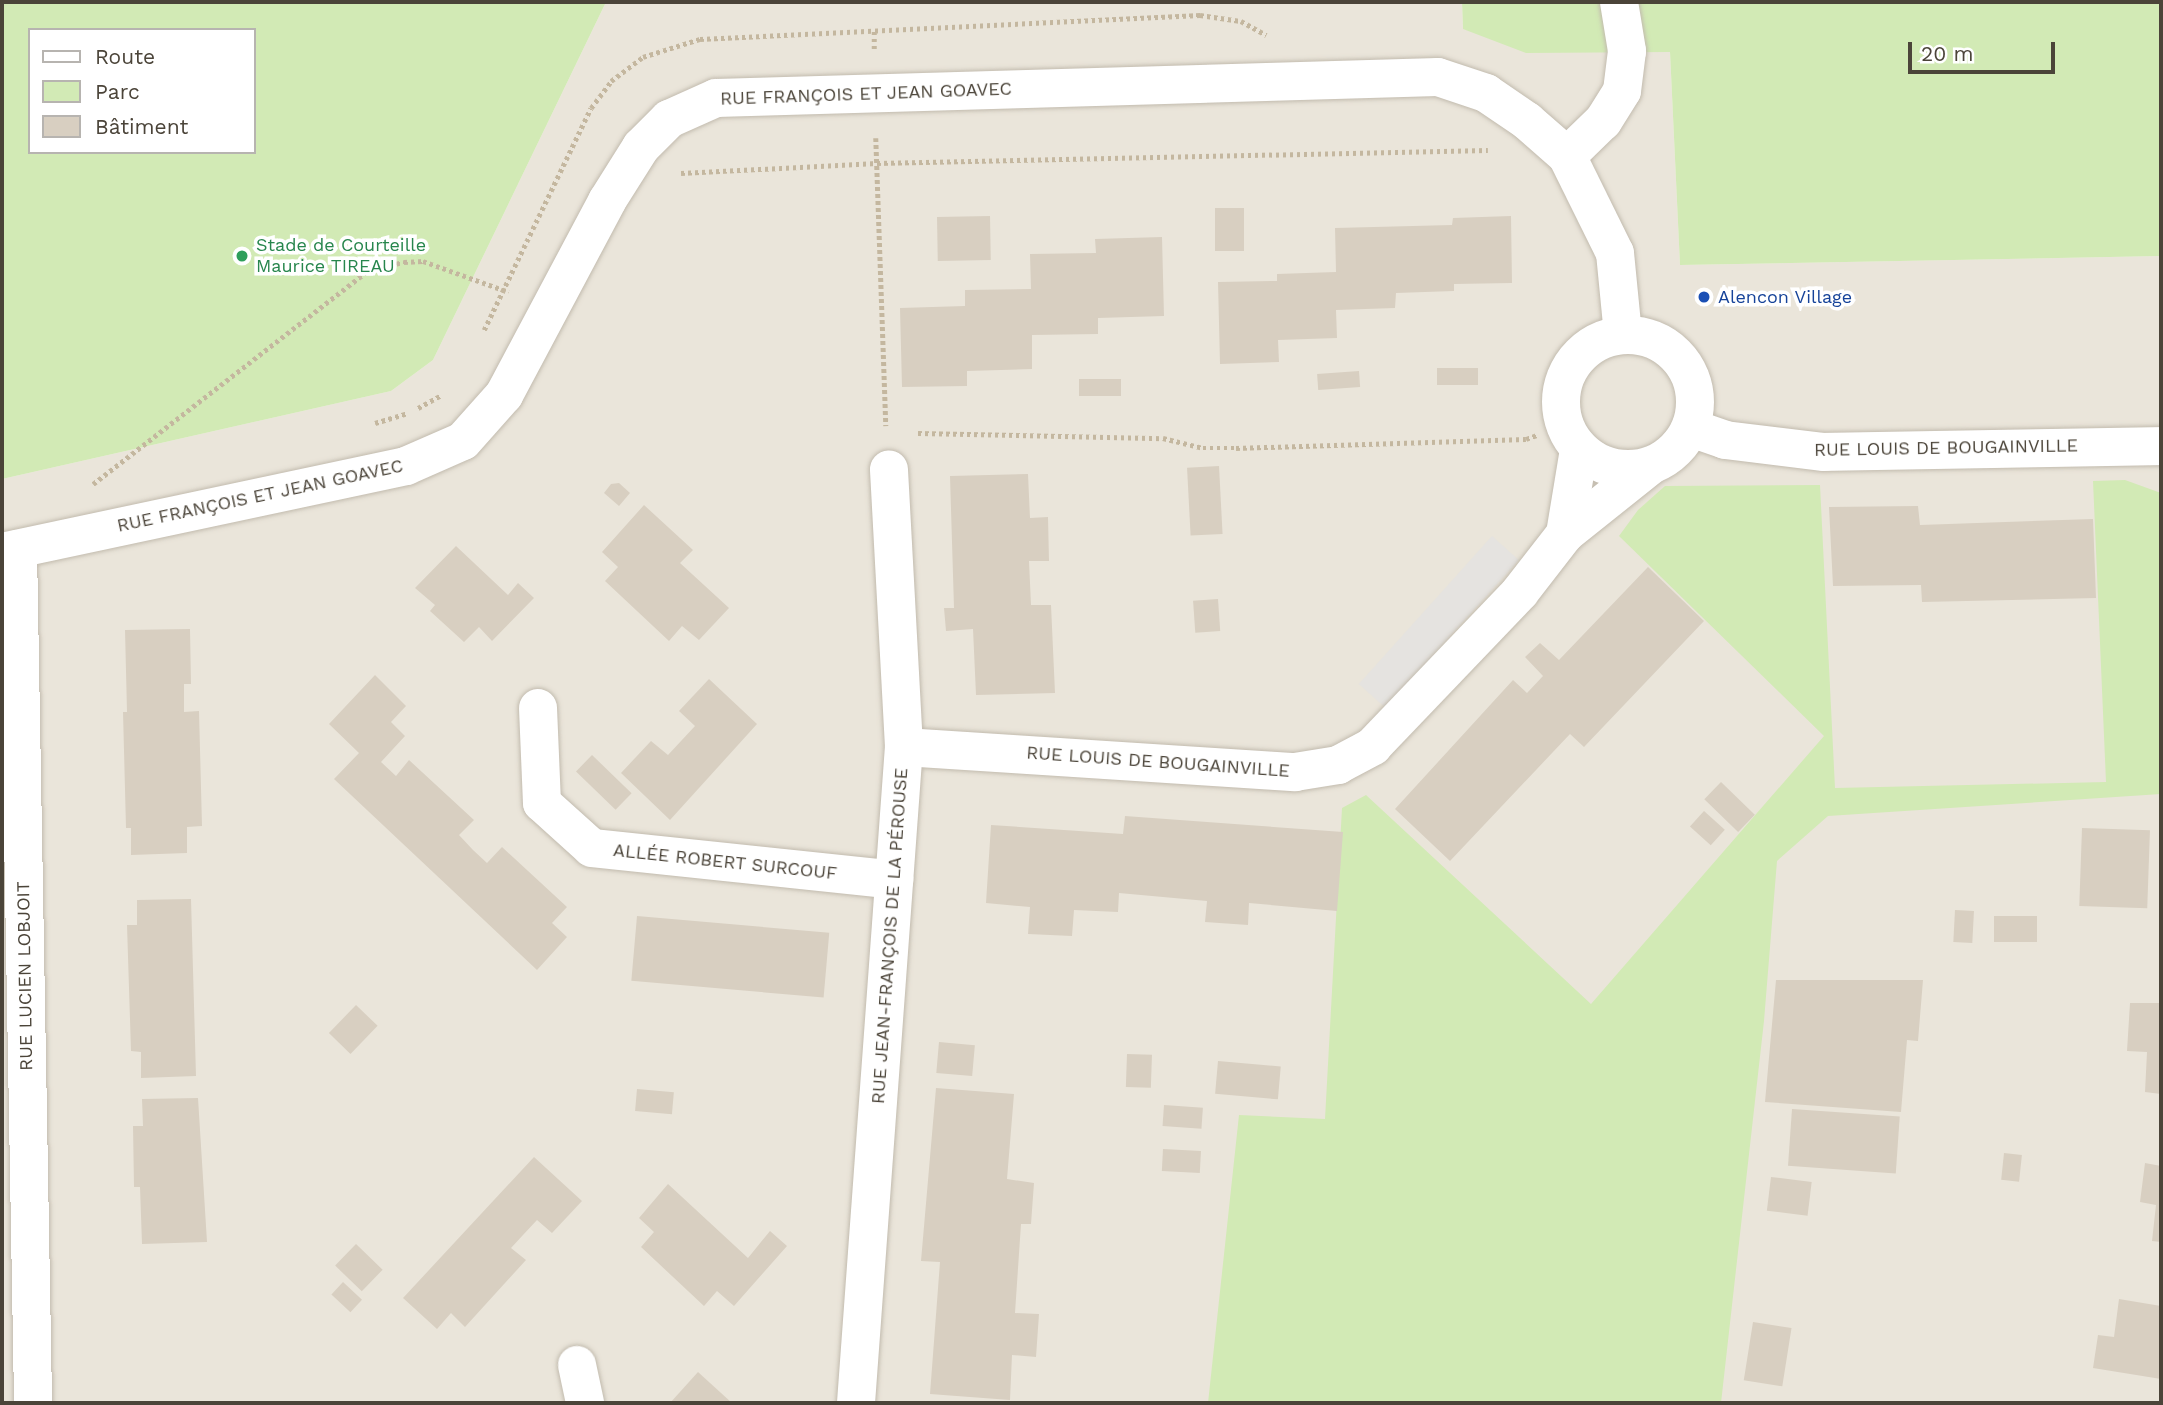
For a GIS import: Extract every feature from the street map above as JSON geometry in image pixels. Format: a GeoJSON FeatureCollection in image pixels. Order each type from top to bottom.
{"type":"FeatureCollection","features":[{"type":"Feature","properties":{"kind":"street"},"geometry":{"type":"LineString","coordinates":[[1619,2],[1627,51],[1622,91],[1604,121],[1567,156],[1615,253],[1623,334]]}},
{"type":"Feature","properties":{"kind":"street","name":"RUE FRANÇOIS ET JEAN GOAVEC"},"geometry":{"type":"LineString","coordinates":[[10,550],[406,466],[463,441],[504,395],[640,146],[669,119],[716,98],[1438,77],[1486,93],[1527,121],[1567,156]]}},
{"type":"Feature","properties":{"kind":"street"},"geometry":{"type":"LineString","coordinates":[[1623,334],[1648,337],[1670,348],[1689,370],[1696,399],[1691,428],[1674,452],[1649,467],[1623,470],[1598,463],[1572,438],[1560,402],[1565,377],[1578,356],[1599,341],[1623,334]]}},
{"type":"Feature","properties":{"kind":"street","name":"RUE LOUIS DE BOUGAINVILLE"},"geometry":{"type":"LineString","coordinates":[[1691,428],[1725,440],[1824,452],[2161,446]]}},
{"type":"Feature","properties":{"kind":"street","name":"RUE LOUIS DE BOUGAINVILLE"},"geometry":{"type":"LineString","coordinates":[[1565,534],[1572,438]]}},
{"type":"Feature","properties":{"kind":"street","name":"RUE JEAN-FRANÇOIS DE LA PÉROUSE"},"geometry":{"type":"LineString","coordinates":[[856,1403],[904,747],[887,451]]}},
{"type":"Feature","properties":{"kind":"street","name":"RUE LOUIS DE BOUGAINVILLE"},"geometry":{"type":"LineString","coordinates":[[904,747],[1295,772],[1338,765],[1373,746],[1520,592],[1565,534],[1649,467]]}},
{"type":"Feature","properties":{"kind":"street","name":"RUE LUCIEN LOBJOIT"},"geometry":{"type":"LineString","coordinates":[[10,550],[33,1403]]}},
{"type":"Feature","properties":{"kind":"street","name":"ALLÉE ROBERT SURCOUF"},"geometry":{"type":"LineString","coordinates":[[538,708],[542,803],[592,848],[894,880]]}},
{"type":"Feature","properties":{"kind":"street"},"geometry":{"type":"LineString","coordinates":[[577,1365],[585,1403]]}},
{"type":"Feature","properties":{"kind":"path"},"geometry":{"type":"LineString","coordinates":[[480,338],[591,108],[611,81],[643,57],[700,39],[1200,15],[1241,21],[1276,40]]}},
{"type":"Feature","properties":{"kind":"path"},"geometry":{"type":"LineString","coordinates":[[874,31],[887,451],[1163,438],[1203,448],[1572,438]]}},
{"type":"Feature","properties":{"kind":"path"},"geometry":{"type":"LineString","coordinates":[[675,175],[684,172],[877,163],[1512,149],[1527,121]]}},
{"type":"Feature","properties":{"kind":"path"},"geometry":{"type":"LineString","coordinates":[[103,484],[90,487],[369,270],[404,262],[423,261],[503,290],[548,311]]}},
{"type":"Feature","properties":{"kind":"path"},"geometry":{"type":"LineString","coordinates":[[374,423],[412,411],[440,396],[447,387]]}},
{"type":"Feature","properties":{"kind":"shaded area"},"geometry":{"type":"Polygon","coordinates":[[[606,2],[1462,2],[1463,29],[1627,51],[1670,52],[1680,265],[2161,256],[2161,1403],[2,1403],[2,479],[391,391],[433,360],[606,2]]]}},
{"type":"Feature","properties":{"kind":"shaded area"},"geometry":{"type":"Polygon","coordinates":[[[1492,536],[1519,560],[1386,708],[1359,684],[1492,536]]]}},
{"type":"Feature","properties":{"kind":"green space","name":"Stade de Courteille Maurice TIREAU"},"geometry":{"type":"Polygon","coordinates":[[[2,2],[606,2],[433,360],[391,391],[2,479],[2,2]]]}},
{"type":"Feature","properties":{"kind":"green space"},"geometry":{"type":"Polygon","coordinates":[[[1462,2],[2161,2],[2161,256],[1680,265],[1670,52],[1526,53],[1463,29],[1462,2]]]}},
{"type":"Feature","properties":{"kind":"green space"},"geometry":{"type":"Polygon","coordinates":[[[2125,480],[2161,493],[2161,794],[1828,816],[1777,861],[1764,1021],[1721,1403],[1208,1403],[1239,1115],[1325,1119],[1342,808],[1366,795],[1591,1004],[1824,736],[1619,536],[1638,510],[1665,486],[1820,485],[1835,788],[2106,782],[2093,481],[2125,480]]]}},
{"type":"Feature","properties":{"kind":"building"},"geometry":{"type":"Polygon","coordinates":[[[1215,208],[1244,208],[1244,251],[1215,251],[1215,208]]]}},
{"type":"Feature","properties":{"kind":"building"},"geometry":{"type":"Polygon","coordinates":[[[990,216],[991,260],[938,261],[937,217],[990,216]]]}},
{"type":"Feature","properties":{"kind":"building"},"geometry":{"type":"Polygon","coordinates":[[[1511,216],[1512,283],[1454,284],[1454,291],[1396,293],[1395,308],[1336,310],[1337,338],[1278,340],[1279,362],[1220,364],[1218,282],[1277,281],[1277,274],[1336,272],[1335,228],[1452,225],[1453,218],[1511,216]]]}},
{"type":"Feature","properties":{"kind":"building"},"geometry":{"type":"Polygon","coordinates":[[[1162,237],[1164,316],[1098,318],[1098,334],[1032,335],[1032,369],[967,371],[967,386],[902,387],[900,308],[965,306],[965,290],[1031,289],[1030,254],[1096,253],[1095,239],[1162,237]]]}},
{"type":"Feature","properties":{"kind":"building"},"geometry":{"type":"Polygon","coordinates":[[[1437,368],[1478,368],[1478,385],[1437,385],[1437,368]]]}},
{"type":"Feature","properties":{"kind":"building"},"geometry":{"type":"Polygon","coordinates":[[[1359,371],[1360,387],[1318,390],[1317,374],[1359,371]]]}},
{"type":"Feature","properties":{"kind":"building"},"geometry":{"type":"Polygon","coordinates":[[[1079,379],[1121,379],[1121,396],[1079,396],[1079,379]]]}},
{"type":"Feature","properties":{"kind":"building"},"geometry":{"type":"Polygon","coordinates":[[[1219,466],[1223,534],[1191,536],[1187,468],[1219,466]]]}},
{"type":"Feature","properties":{"kind":"building"},"geometry":{"type":"Polygon","coordinates":[[[1028,474],[1030,518],[1048,517],[1049,561],[1029,561],[1031,605],[1051,605],[1055,693],[976,695],[973,629],[946,631],[944,608],[954,608],[950,476],[1028,474]]]}},
{"type":"Feature","properties":{"kind":"building"},"geometry":{"type":"Polygon","coordinates":[[[619,483],[630,493],[619,506],[604,493],[611,484],[619,483]]]}},
{"type":"Feature","properties":{"kind":"building"},"geometry":{"type":"Polygon","coordinates":[[[644,505],[693,550],[680,563],[729,608],[699,640],[682,626],[669,641],[605,581],[618,567],[602,552],[644,505]]]}},
{"type":"Feature","properties":{"kind":"building"},"geometry":{"type":"Polygon","coordinates":[[[1918,506],[1920,525],[2093,519],[2096,598],[1922,602],[1921,585],[1833,586],[1829,507],[1918,506]]]}},
{"type":"Feature","properties":{"kind":"building"},"geometry":{"type":"Polygon","coordinates":[[[456,546],[508,595],[518,583],[534,598],[492,641],[479,627],[464,642],[430,611],[435,605],[415,588],[456,546]]]}},
{"type":"Feature","properties":{"kind":"building"},"geometry":{"type":"Polygon","coordinates":[[[1648,567],[1704,621],[1584,747],[1570,734],[1450,861],[1395,809],[1513,680],[1527,693],[1543,676],[1525,657],[1540,643],[1559,660],[1648,567]]]}},
{"type":"Feature","properties":{"kind":"building"},"geometry":{"type":"Polygon","coordinates":[[[1218,599],[1220,631],[1195,633],[1193,601],[1218,599]]]}},
{"type":"Feature","properties":{"kind":"building"},"geometry":{"type":"Polygon","coordinates":[[[190,629],[191,684],[184,684],[184,712],[199,711],[202,826],[187,827],[187,853],[131,855],[131,828],[126,828],[123,712],[127,712],[125,630],[190,629]]]}},
{"type":"Feature","properties":{"kind":"building"},"geometry":{"type":"Polygon","coordinates":[[[375,675],[406,706],[391,722],[405,736],[381,762],[396,776],[409,760],[474,820],[459,835],[473,850],[487,863],[502,847],[567,907],[552,923],[567,937],[537,970],[334,779],[359,753],[329,724],[375,675]]]}},
{"type":"Feature","properties":{"kind":"building"},"geometry":{"type":"Polygon","coordinates":[[[709,679],[757,724],[670,820],[621,773],[651,741],[668,755],[695,726],[679,711],[709,679]]]}},
{"type":"Feature","properties":{"kind":"building"},"geometry":{"type":"Polygon","coordinates":[[[592,755],[632,793],[616,810],[576,772],[592,755]]]}},
{"type":"Feature","properties":{"kind":"building"},"geometry":{"type":"Polygon","coordinates":[[[1721,782],[1755,815],[1738,832],[1704,799],[1721,782]]]}},
{"type":"Feature","properties":{"kind":"building"},"geometry":{"type":"Polygon","coordinates":[[[1704,811],[1725,830],[1711,845],[1690,827],[1704,811]]]}},
{"type":"Feature","properties":{"kind":"building"},"geometry":{"type":"Polygon","coordinates":[[[1125,816],[1343,832],[1337,911],[1249,903],[1248,925],[1205,922],[1207,901],[1119,893],[1118,912],[1074,910],[1072,936],[1028,934],[1030,907],[986,903],[991,825],[1123,834],[1125,816]]]}},
{"type":"Feature","properties":{"kind":"building"},"geometry":{"type":"Polygon","coordinates":[[[2082,828],[2150,830],[2147,908],[2079,906],[2082,828]]]}},
{"type":"Feature","properties":{"kind":"building"},"geometry":{"type":"Polygon","coordinates":[[[191,899],[196,1076],[141,1078],[141,1052],[131,1051],[127,925],[137,925],[137,900],[191,899]]]}},
{"type":"Feature","properties":{"kind":"building"},"geometry":{"type":"Polygon","coordinates":[[[1955,910],[1974,911],[1972,943],[1953,942],[1955,910]]]}},
{"type":"Feature","properties":{"kind":"building"},"geometry":{"type":"Polygon","coordinates":[[[637,916],[829,933],[824,998],[631,981],[637,916]]]}},
{"type":"Feature","properties":{"kind":"building"},"geometry":{"type":"Polygon","coordinates":[[[1994,916],[2037,916],[2037,942],[1994,942],[1994,916]]]}},
{"type":"Feature","properties":{"kind":"building"},"geometry":{"type":"Polygon","coordinates":[[[1776,980],[1923,980],[1918,1041],[1907,1040],[1901,1112],[1765,1102],[1776,980]]]}},
{"type":"Feature","properties":{"kind":"building"},"geometry":{"type":"Polygon","coordinates":[[[2130,1003],[2161,1003],[2161,1094],[2145,1092],[2147,1052],[2127,1051],[2130,1003]]]}},
{"type":"Feature","properties":{"kind":"building"},"geometry":{"type":"Polygon","coordinates":[[[356,1005],[378,1026],[350,1054],[329,1033],[356,1005]]]}},
{"type":"Feature","properties":{"kind":"building"},"geometry":{"type":"Polygon","coordinates":[[[939,1042],[975,1045],[972,1076],[936,1073],[939,1042]]]}},
{"type":"Feature","properties":{"kind":"building"},"geometry":{"type":"Polygon","coordinates":[[[1127,1054],[1152,1055],[1151,1088],[1126,1087],[1127,1054]]]}},
{"type":"Feature","properties":{"kind":"building"},"geometry":{"type":"Polygon","coordinates":[[[1218,1061],[1281,1066],[1278,1099],[1215,1094],[1218,1061]]]}},
{"type":"Feature","properties":{"kind":"building"},"geometry":{"type":"Polygon","coordinates":[[[936,1088],[1014,1094],[1007,1179],[1034,1183],[1031,1224],[1021,1224],[1015,1313],[1039,1314],[1036,1357],[1012,1355],[1010,1400],[930,1394],[940,1262],[921,1261],[936,1088]]]}},
{"type":"Feature","properties":{"kind":"building"},"geometry":{"type":"Polygon","coordinates":[[[637,1089],[674,1092],[672,1114],[635,1111],[637,1089]]]}},
{"type":"Feature","properties":{"kind":"building"},"geometry":{"type":"Polygon","coordinates":[[[198,1098],[207,1242],[142,1244],[140,1187],[134,1187],[133,1126],[143,1126],[142,1099],[198,1098]]]}},
{"type":"Feature","properties":{"kind":"building"},"geometry":{"type":"Polygon","coordinates":[[[1164,1105],[1203,1108],[1201,1129],[1163,1126],[1164,1105]]]}},
{"type":"Feature","properties":{"kind":"building"},"geometry":{"type":"Polygon","coordinates":[[[1792,1109],[1900,1117],[1896,1173],[1788,1166],[1792,1109]]]}},
{"type":"Feature","properties":{"kind":"building"},"geometry":{"type":"Polygon","coordinates":[[[1163,1149],[1201,1151],[1200,1173],[1162,1171],[1163,1149]]]}},
{"type":"Feature","properties":{"kind":"building"},"geometry":{"type":"Polygon","coordinates":[[[2004,1153],[2022,1155],[2019,1182],[2001,1180],[2004,1153]]]}},
{"type":"Feature","properties":{"kind":"building"},"geometry":{"type":"Polygon","coordinates":[[[534,1157],[582,1201],[552,1233],[537,1220],[523,1235],[511,1248],[526,1260],[465,1327],[451,1313],[437,1329],[403,1298],[534,1157]]]}},
{"type":"Feature","properties":{"kind":"building"},"geometry":{"type":"Polygon","coordinates":[[[2145,1163],[2161,1166],[2161,1242],[2152,1241],[2156,1205],[2140,1202],[2145,1163]]]}},
{"type":"Feature","properties":{"kind":"building"},"geometry":{"type":"Polygon","coordinates":[[[1771,1177],[1812,1182],[1808,1216],[1767,1211],[1771,1177]]]}},
{"type":"Feature","properties":{"kind":"building"},"geometry":{"type":"Polygon","coordinates":[[[668,1184],[748,1258],[770,1231],[787,1246],[734,1306],[717,1291],[704,1306],[641,1247],[654,1232],[639,1218],[668,1184]]]}},
{"type":"Feature","properties":{"kind":"building"},"geometry":{"type":"Polygon","coordinates":[[[356,1244],[383,1270],[362,1291],[335,1266],[356,1244]]]}},
{"type":"Feature","properties":{"kind":"building"},"geometry":{"type":"Polygon","coordinates":[[[343,1282],[362,1300],[350,1312],[331,1294],[343,1282]]]}},
{"type":"Feature","properties":{"kind":"building"},"geometry":{"type":"Polygon","coordinates":[[[2119,1299],[2161,1306],[2161,1379],[2093,1368],[2098,1335],[2114,1337],[2119,1299]]]}},
{"type":"Feature","properties":{"kind":"building"},"geometry":{"type":"Polygon","coordinates":[[[1753,1322],[1792,1328],[1782,1386],[1744,1380],[1753,1322]]]}},
{"type":"Feature","properties":{"kind":"building"},"geometry":{"type":"Polygon","coordinates":[[[698,1372],[732,1403],[670,1403],[698,1372]]]}},
{"type":"Feature","properties":{"kind":"place","name":"Stade de Courteille Maurice TIREAU"},"geometry":{"type":"Point","coordinates":[242,256]}},
{"type":"Feature","properties":{"kind":"place","name":"Alencon Village"},"geometry":{"type":"Point","coordinates":[1704,297]}}]}
